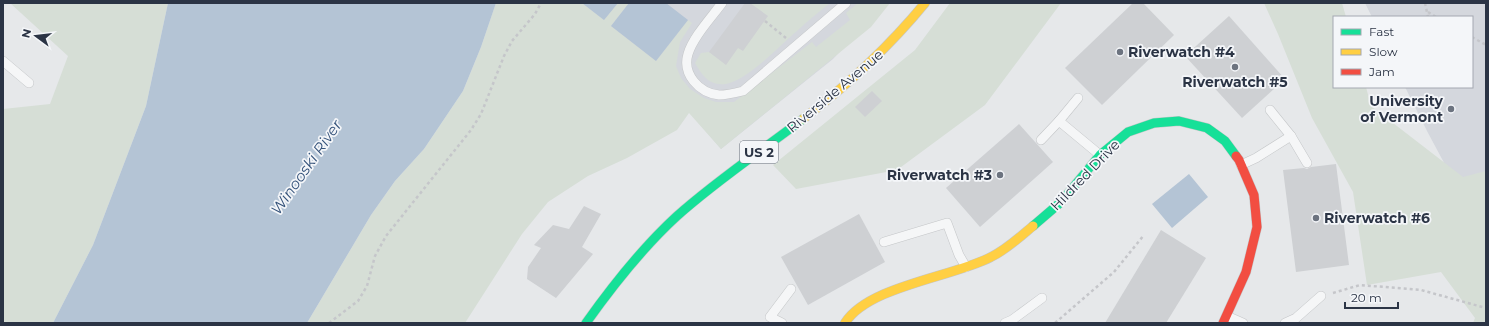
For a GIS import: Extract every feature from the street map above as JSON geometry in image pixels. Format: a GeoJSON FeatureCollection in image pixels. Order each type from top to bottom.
{"type":"FeatureCollection","features":[{"type":"Feature","properties":{"kind":"street","name":"Riverside Avenue"},"geometry":{"type":"LineString","coordinates":[[586,323],[619,277],[660,232],[692,204],[791,128],[873,61],[900,34],[925,3]]}},
{"type":"Feature","properties":{"kind":"street","name":"Hildred Drive"},"geometry":{"type":"LineString","coordinates":[[845,323],[850,315],[872,300],[908,285],[952,272],[992,257],[1022,235],[1061,202],[1100,155],[1128,132],[1154,123],[1179,121],[1207,128],[1225,141],[1241,165],[1254,195],[1257,227],[1246,272],[1225,320]]}},
{"type":"Feature","properties":{"kind":"lane"},"geometry":{"type":"LineString","coordinates":[[722,3],[694,42],[688,55],[687,69],[691,78],[698,86],[708,93],[719,95],[732,94],[743,90],[846,3]]}},
{"type":"Feature","properties":{"kind":"lane"},"geometry":{"type":"LineString","coordinates":[[3,61],[29,83]]}},
{"type":"Feature","properties":{"kind":"lane"},"geometry":{"type":"LineString","coordinates":[[1041,140],[1078,98]]}},
{"type":"Feature","properties":{"kind":"lane"},"geometry":{"type":"LineString","coordinates":[[1270,110],[1291,136],[1307,163]]}},
{"type":"Feature","properties":{"kind":"lane"},"geometry":{"type":"LineString","coordinates":[[1059,121],[1100,155]]}},
{"type":"Feature","properties":{"kind":"lane"},"geometry":{"type":"LineString","coordinates":[[1241,165],[1256,158],[1291,136]]}},
{"type":"Feature","properties":{"kind":"lane"},"geometry":{"type":"LineString","coordinates":[[884,242],[947,223],[959,255],[966,267]]}},
{"type":"Feature","properties":{"kind":"lane"},"geometry":{"type":"LineString","coordinates":[[782,323],[770,317],[790,289]]}},
{"type":"Feature","properties":{"kind":"lane"},"geometry":{"type":"LineString","coordinates":[[1285,323],[1296,318],[1321,296]]}},
{"type":"Feature","properties":{"kind":"lane"},"geometry":{"type":"LineString","coordinates":[[1005,323],[1012,320],[1042,298]]}},
{"type":"Feature","properties":{"kind":"lane"},"geometry":{"type":"LineString","coordinates":[[1225,320],[1243,323]]}},
{"type":"Feature","properties":{"kind":"path"},"geometry":{"type":"LineString","coordinates":[[329,323],[358,301],[367,286],[375,256],[386,236],[471,130],[481,114],[504,56],[512,41],[535,14],[541,3]]}},
{"type":"Feature","properties":{"kind":"path"},"geometry":{"type":"LineString","coordinates":[[1425,3],[1428,16]]}},
{"type":"Feature","properties":{"kind":"path"},"geometry":{"type":"LineString","coordinates":[[1427,12],[1434,16]]}},
{"type":"Feature","properties":{"kind":"path"},"geometry":{"type":"LineString","coordinates":[[765,20],[795,46]]}},
{"type":"Feature","properties":{"kind":"path"},"geometry":{"type":"LineString","coordinates":[[1473,38],[1486,44]]}},
{"type":"Feature","properties":{"kind":"path"},"geometry":{"type":"LineString","coordinates":[[1055,323],[1114,272],[1144,235]]}},
{"type":"Feature","properties":{"kind":"path"},"geometry":{"type":"LineString","coordinates":[[1321,296],[1360,285],[1421,290],[1486,308]]}},
{"type":"Feature","properties":{"kind":"shaded area"},"geometry":{"type":"Polygon","coordinates":[[[10,3],[168,3],[146,106],[93,245],[53,323],[3,323],[3,109],[50,104],[68,56],[10,3]]]}},
{"type":"Feature","properties":{"kind":"shaded area"},"geometry":{"type":"Polygon","coordinates":[[[496,3],[582,3],[604,20],[618,3],[629,3],[611,26],[656,61],[688,20],[692,23],[680,42],[676,66],[681,78],[690,89],[704,98],[716,102],[734,102],[812,42],[816,47],[850,20],[846,13],[858,3],[890,3],[871,27],[721,149],[689,113],[677,130],[627,158],[588,176],[548,202],[522,234],[465,323],[307,323],[371,215],[395,181],[424,149],[463,91],[481,47],[496,3]]]}},
{"type":"Feature","properties":{"kind":"shaded area"},"geometry":{"type":"Polygon","coordinates":[[[569,3],[886,3],[833,59],[721,149],[690,113],[569,3]]]}},
{"type":"Feature","properties":{"kind":"shaded area"},"geometry":{"type":"Polygon","coordinates":[[[750,3],[830,3],[763,62],[744,76],[726,84],[715,83],[707,79],[700,72],[695,63],[701,53],[709,52],[726,64],[750,3]]]}},
{"type":"Feature","properties":{"kind":"shaded area"},"geometry":{"type":"Polygon","coordinates":[[[950,3],[1061,3],[985,105],[897,170],[796,189],[773,165],[915,50],[950,3]]]}},
{"type":"Feature","properties":{"kind":"shaded area"},"geometry":{"type":"Polygon","coordinates":[[[1264,3],[1342,3],[1346,16],[1333,16],[1333,88],[1366,88],[1371,106],[1463,177],[1486,171],[1486,323],[1473,323],[1475,318],[1441,272],[1367,285],[1353,192],[1312,118],[1264,3]]]}},
{"type":"Feature","properties":{"kind":"shaded area","name":"University of Vermont"},"geometry":{"type":"Polygon","coordinates":[[[1365,3],[1486,3],[1486,241],[1406,88],[1473,88],[1473,16],[1372,16],[1365,3]]]}},
{"type":"Feature","properties":{"kind":"water","name":"Winooski River"},"geometry":{"type":"Polygon","coordinates":[[[168,3],[496,3],[481,47],[463,91],[424,149],[395,181],[371,215],[307,323],[53,323],[93,245],[146,106],[168,3]]]}},
{"type":"Feature","properties":{"kind":"water"},"geometry":{"type":"Polygon","coordinates":[[[582,3],[618,3],[604,20],[582,3]]]}},
{"type":"Feature","properties":{"kind":"water"},"geometry":{"type":"Polygon","coordinates":[[[629,3],[666,3],[688,20],[656,61],[611,26],[629,3]]]}},
{"type":"Feature","properties":{"kind":"water"},"geometry":{"type":"Polygon","coordinates":[[[1189,174],[1208,197],[1172,228],[1152,204],[1189,174]]]}},
{"type":"Feature","properties":{"kind":"building"},"geometry":{"type":"Polygon","coordinates":[[[745,3],[750,3],[768,16],[743,51],[738,48],[726,65],[709,52],[745,3]]]}},
{"type":"Feature","properties":{"kind":"building","name":"Riverwatch #4"},"geometry":{"type":"Polygon","coordinates":[[[1133,3],[1143,3],[1174,35],[1102,105],[1065,68],[1133,3]]]}},
{"type":"Feature","properties":{"kind":"building","name":"Riverwatch #5"},"geometry":{"type":"Polygon","coordinates":[[[1229,16],[1285,79],[1242,118],[1185,56],[1229,16]]]}},
{"type":"Feature","properties":{"kind":"building"},"geometry":{"type":"Polygon","coordinates":[[[872,91],[882,101],[865,117],[855,107],[872,91]]]}},
{"type":"Feature","properties":{"kind":"building","name":"Riverwatch #3"},"geometry":{"type":"Polygon","coordinates":[[[1019,124],[1053,162],[980,227],[946,188],[1019,124]]]}},
{"type":"Feature","properties":{"kind":"building","name":"Riverwatch #6"},"geometry":{"type":"Polygon","coordinates":[[[1336,164],[1349,265],[1296,272],[1283,170],[1307,169],[1311,167],[1336,164]]]}},
{"type":"Feature","properties":{"kind":"building"},"geometry":{"type":"Polygon","coordinates":[[[584,206],[601,214],[582,247],[593,254],[556,298],[527,279],[528,267],[541,248],[534,245],[553,225],[569,229],[584,206]]]}},
{"type":"Feature","properties":{"kind":"building"},"geometry":{"type":"Polygon","coordinates":[[[859,214],[885,262],[808,305],[781,257],[859,214]]]}},
{"type":"Feature","properties":{"kind":"building"},"geometry":{"type":"Polygon","coordinates":[[[1161,230],[1206,258],[1166,323],[1105,323],[1161,230]]]}},
{"type":"Feature","properties":{"kind":"traffic: fast"},"geometry":{"type":"LineString","coordinates":[[586,323],[628,267],[664,228],[723,178],[803,119]]}},
{"type":"Feature","properties":{"kind":"traffic: fast"},"geometry":{"type":"LineString","coordinates":[[1033,226],[1061,202],[1100,155],[1128,132],[1154,123],[1179,121],[1207,128],[1225,141],[1236,156]]}},
{"type":"Feature","properties":{"kind":"traffic: slow"},"geometry":{"type":"LineString","coordinates":[[803,119],[867,65],[897,35],[925,3]]}},
{"type":"Feature","properties":{"kind":"traffic: slow"},"geometry":{"type":"LineString","coordinates":[[845,323],[856,310],[891,291],[955,271],[997,254],[1008,247],[1033,226]]}},
{"type":"Feature","properties":{"kind":"traffic: jam"},"geometry":{"type":"LineString","coordinates":[[1223,323],[1246,272],[1257,227],[1254,195],[1236,156]]}},
{"type":"Feature","properties":{"kind":"place","name":"Riverwatch #4"},"geometry":{"type":"Point","coordinates":[1120,52]}},
{"type":"Feature","properties":{"kind":"place","name":"Riverwatch #5"},"geometry":{"type":"Point","coordinates":[1235,67]}},
{"type":"Feature","properties":{"kind":"place","name":"University of Vermont"},"geometry":{"type":"Point","coordinates":[1451,109]}},
{"type":"Feature","properties":{"kind":"place","name":"Riverwatch #3"},"geometry":{"type":"Point","coordinates":[1000,175]}},
{"type":"Feature","properties":{"kind":"place","name":"Riverwatch #6"},"geometry":{"type":"Point","coordinates":[1316,218]}}]}
